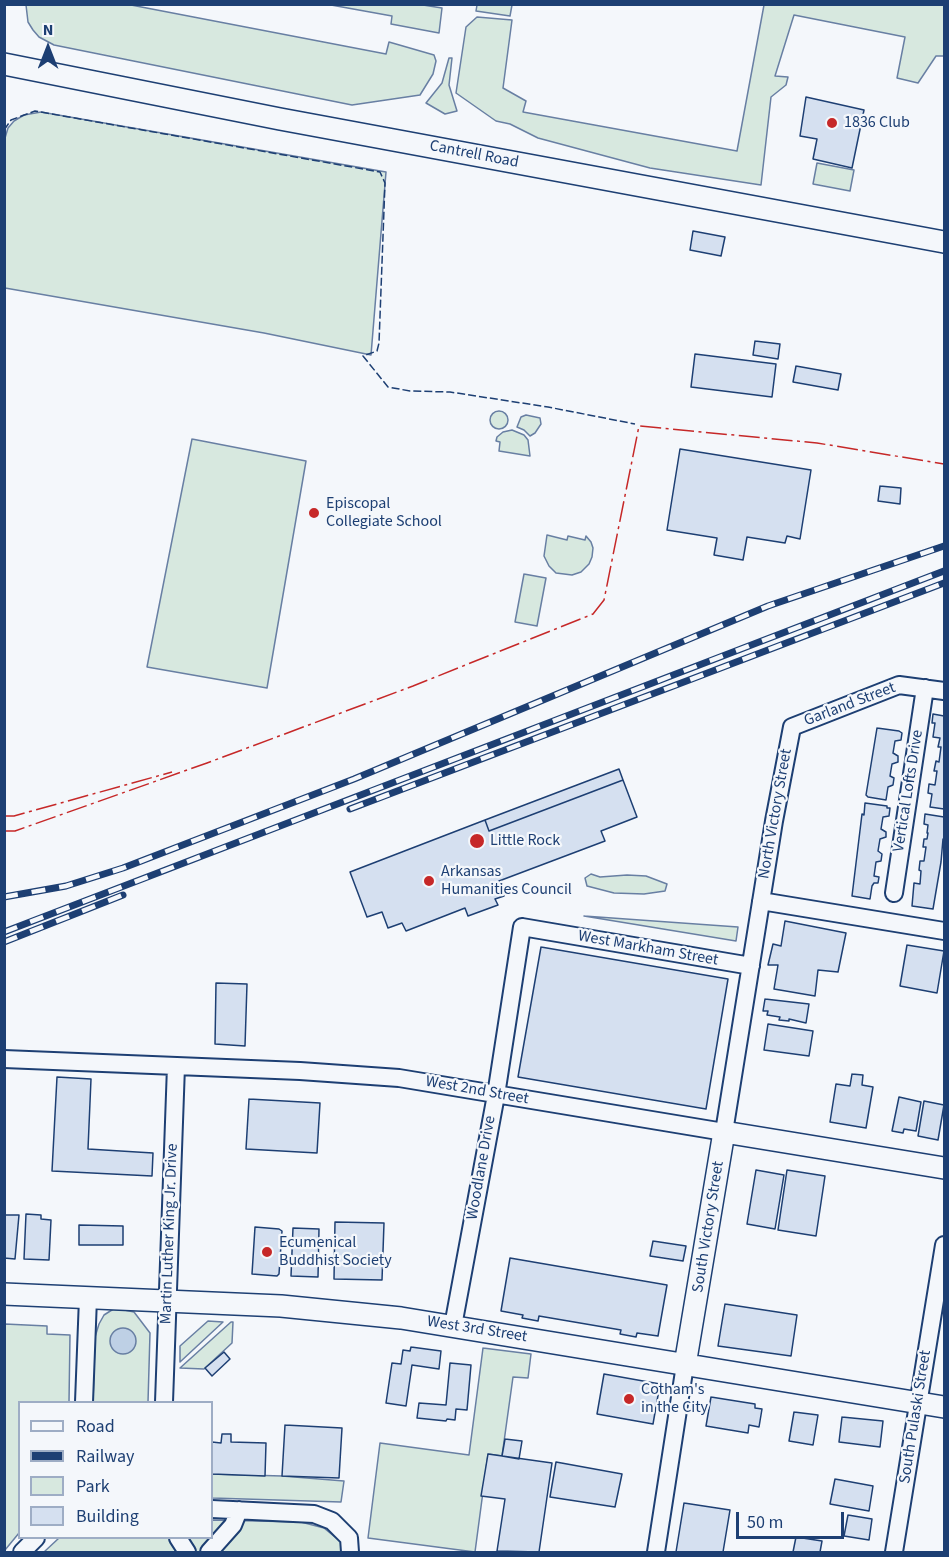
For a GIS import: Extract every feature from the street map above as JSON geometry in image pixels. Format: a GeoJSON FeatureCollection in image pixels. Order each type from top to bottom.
{"type":"FeatureCollection","features":[{"type":"Feature","properties":{"kind":"main road","name":"Cantrell Road"},"geometry":{"type":"LineString","coordinates":[[4,64],[280,119],[945,242]]}},
{"type":"Feature","properties":{"kind":"main road","name":"West 2nd Street"},"geometry":{"type":"LineString","coordinates":[[724,1132],[945,1168]]}},
{"type":"Feature","properties":{"kind":"main road","name":"South Victory Street"},"geometry":{"type":"LineString","coordinates":[[685,1365],[724,1132]]}},
{"type":"Feature","properties":{"kind":"main road","name":"West 3rd Street"},"geometry":{"type":"LineString","coordinates":[[4,1294],[168,1300],[344,1311],[453,1326],[945,1407]]}},
{"type":"Feature","properties":{"kind":"street","name":"Garland Street"},"geometry":{"type":"LineString","coordinates":[[792,727],[899,685],[945,692]]}},
{"type":"Feature","properties":{"kind":"street","name":"Vertical Lofts Drive"},"geometry":{"type":"LineString","coordinates":[[894,893],[925,688]]}},
{"type":"Feature","properties":{"kind":"street","name":"North Victory Street"},"geometry":{"type":"LineString","coordinates":[[761,901],[792,727]]}},
{"type":"Feature","properties":{"kind":"street"},"geometry":{"type":"LineString","coordinates":[[761,901],[945,930]]}},
{"type":"Feature","properties":{"kind":"street","name":"South Victory Street"},"geometry":{"type":"LineString","coordinates":[[724,1132],[761,901]]}},
{"type":"Feature","properties":{"kind":"street","name":"Woodlane Drive"},"geometry":{"type":"LineString","coordinates":[[453,1326],[496,1095],[522,927],[546,931]]}},
{"type":"Feature","properties":{"kind":"street","name":"West Markham Street"},"geometry":{"type":"LineString","coordinates":[[546,931],[751,966]]}},
{"type":"Feature","properties":{"kind":"street","name":"West 2nd Street"},"geometry":{"type":"LineString","coordinates":[[4,1059],[377,1076],[724,1132]]}},
{"type":"Feature","properties":{"kind":"street","name":"Martin Luther King Jr. Drive"},"geometry":{"type":"LineString","coordinates":[[164,1401],[176,1066]]}},
{"type":"Feature","properties":{"kind":"street","name":"South Pulaski Street"},"geometry":{"type":"LineString","coordinates":[[894,1552],[945,1245]]}},
{"type":"Feature","properties":{"kind":"street"},"geometry":{"type":"LineString","coordinates":[[84,1401],[88,1298]]}},
{"type":"Feature","properties":{"kind":"street","name":"South Victory Street"},"geometry":{"type":"LineString","coordinates":[[656,1552],[685,1365]]}},
{"type":"Feature","properties":{"kind":"street"},"geometry":{"type":"LineString","coordinates":[[213,1509],[314,1514],[328,1518],[349,1538],[355,1552]]}},
{"type":"Feature","properties":{"kind":"street"},"geometry":{"type":"LineString","coordinates":[[209,1552],[233,1525],[239,1510]]}},
{"type":"Feature","properties":{"kind":"street"},"geometry":{"type":"LineString","coordinates":[[22,1552],[35,1539]]}},
{"type":"Feature","properties":{"kind":"street"},"geometry":{"type":"LineString","coordinates":[[179,1539],[188,1552]]}},
{"type":"Feature","properties":{"kind":"green space"},"geometry":{"type":"Polygon","coordinates":[[[477,4],[512,5],[510,16],[476,11],[477,4]]]}},
{"type":"Feature","properties":{"kind":"green space"},"geometry":{"type":"Polygon","coordinates":[[[26,5],[131,5],[386,54],[389,42],[434,55],[436,61],[433,74],[420,95],[352,105],[54,45],[39,37],[33,30],[28,22],[26,5]]]}},
{"type":"Feature","properties":{"kind":"green space"},"geometry":{"type":"Polygon","coordinates":[[[331,5],[423,5],[442,8],[439,33],[391,24],[392,16],[331,5]]]}},
{"type":"Feature","properties":{"kind":"green space"},"geometry":{"type":"Polygon","coordinates":[[[764,5],[944,5],[944,56],[936,56],[918,83],[897,78],[905,37],[794,15],[775,76],[788,77],[786,85],[771,97],[761,185],[650,168],[538,138],[510,124],[496,121],[456,93],[466,27],[477,17],[512,20],[503,88],[526,101],[523,112],[737,151],[764,5]]]}},
{"type":"Feature","properties":{"kind":"green space"},"geometry":{"type":"Polygon","coordinates":[[[449,58],[452,58],[449,85],[457,111],[445,114],[426,103],[442,83],[449,58]]]}},
{"type":"Feature","properties":{"kind":"green space"},"geometry":{"type":"Polygon","coordinates":[[[41,112],[386,172],[371,355],[264,333],[5,288],[5,138],[8,128],[14,121],[24,115],[41,112]]]}},
{"type":"Feature","properties":{"kind":"green space"},"geometry":{"type":"Polygon","coordinates":[[[817,163],[854,170],[850,191],[813,184],[817,163]]]}},
{"type":"Feature","properties":{"kind":"green space"},"geometry":{"type":"Polygon","coordinates":[[[499,411],[505,414],[508,420],[505,426],[499,429],[493,426],[490,420],[493,414],[499,411]]]}},
{"type":"Feature","properties":{"kind":"green space"},"geometry":{"type":"Polygon","coordinates":[[[526,415],[540,418],[541,424],[530,436],[517,427],[521,417],[526,415]]]}},
{"type":"Feature","properties":{"kind":"green space"},"geometry":{"type":"Polygon","coordinates":[[[512,430],[524,435],[528,440],[530,456],[499,451],[500,442],[496,441],[497,437],[503,432],[512,430]]]}},
{"type":"Feature","properties":{"kind":"green space"},"geometry":{"type":"Polygon","coordinates":[[[192,439],[306,461],[267,688],[147,667],[192,439]]]}},
{"type":"Feature","properties":{"kind":"green space"},"geometry":{"type":"Polygon","coordinates":[[[547,535],[567,540],[568,536],[585,540],[586,536],[593,548],[589,564],[581,572],[572,575],[556,573],[544,556],[547,535]]]}},
{"type":"Feature","properties":{"kind":"green space"},"geometry":{"type":"Polygon","coordinates":[[[524,574],[546,578],[537,626],[515,622],[524,574]]]}},
{"type":"Feature","properties":{"kind":"green space"},"geometry":{"type":"Polygon","coordinates":[[[591,874],[600,877],[646,876],[667,884],[665,891],[644,894],[614,893],[587,886],[585,878],[591,874]]]}},
{"type":"Feature","properties":{"kind":"green space"},"geometry":{"type":"Polygon","coordinates":[[[584,916],[738,927],[736,941],[584,916]]]}},
{"type":"Feature","properties":{"kind":"green space"},"geometry":{"type":"Polygon","coordinates":[[[115,1308],[134,1312],[150,1333],[148,1401],[93,1401],[95,1337],[104,1315],[115,1308]]]}},
{"type":"Feature","properties":{"kind":"green space"},"geometry":{"type":"Polygon","coordinates":[[[208,1321],[223,1322],[180,1362],[180,1346],[208,1321]]]}},
{"type":"Feature","properties":{"kind":"green space"},"geometry":{"type":"Polygon","coordinates":[[[233,1322],[232,1343],[204,1369],[180,1368],[233,1322]]]}},
{"type":"Feature","properties":{"kind":"green space"},"geometry":{"type":"Polygon","coordinates":[[[5,1324],[47,1326],[47,1334],[70,1335],[69,1401],[18,1401],[18,1534],[5,1550],[5,1324]]]}},
{"type":"Feature","properties":{"kind":"green space"},"geometry":{"type":"Polygon","coordinates":[[[483,1348],[531,1354],[528,1378],[513,1377],[502,1456],[488,1454],[475,1552],[368,1538],[380,1443],[469,1455],[483,1348]]]}},
{"type":"Feature","properties":{"kind":"green space"},"geometry":{"type":"Polygon","coordinates":[[[213,1474],[344,1481],[341,1502],[213,1498],[213,1474]]]}},
{"type":"Feature","properties":{"kind":"green space"},"geometry":{"type":"Polygon","coordinates":[[[213,1520],[301,1522],[324,1528],[341,1542],[345,1552],[44,1552],[58,1539],[213,1539],[213,1520]]]}},
{"type":"Feature","properties":{"kind":"water"},"geometry":{"type":"Polygon","coordinates":[[[123,1328],[132,1332],[136,1341],[132,1350],[123,1354],[114,1350],[110,1341],[114,1332],[123,1328]]]}},
{"type":"Feature","properties":{"kind":"building","name":"1836 Club"},"geometry":{"type":"Polygon","coordinates":[[[806,97],[864,110],[852,168],[813,159],[817,139],[800,136],[806,97]]]}},
{"type":"Feature","properties":{"kind":"building"},"geometry":{"type":"Polygon","coordinates":[[[693,231],[725,237],[721,256],[690,250],[693,231]]]}},
{"type":"Feature","properties":{"kind":"building"},"geometry":{"type":"Polygon","coordinates":[[[755,341],[780,344],[778,359],[753,355],[755,341]]]}},
{"type":"Feature","properties":{"kind":"building"},"geometry":{"type":"Polygon","coordinates":[[[695,354],[776,364],[772,397],[691,387],[695,354]]]}},
{"type":"Feature","properties":{"kind":"building"},"geometry":{"type":"Polygon","coordinates":[[[796,366],[841,374],[838,390],[793,382],[796,366]]]}},
{"type":"Feature","properties":{"kind":"building"},"geometry":{"type":"Polygon","coordinates":[[[680,449],[811,470],[800,539],[787,536],[785,543],[747,537],[743,560],[714,555],[717,538],[667,530],[680,449]]]}},
{"type":"Feature","properties":{"kind":"building"},"geometry":{"type":"Polygon","coordinates":[[[880,486],[901,488],[900,504],[878,501],[880,486]]]}},
{"type":"Feature","properties":{"kind":"building"},"geometry":{"type":"Polygon","coordinates":[[[933,714],[944,716],[944,809],[930,807],[932,794],[928,793],[929,784],[935,785],[937,771],[934,771],[936,761],[939,762],[941,747],[938,747],[940,738],[933,737],[935,723],[932,723],[933,714]]]}},
{"type":"Feature","properties":{"kind":"building"},"geometry":{"type":"Polygon","coordinates":[[[877,728],[902,733],[901,740],[895,741],[893,753],[898,756],[898,762],[892,764],[890,776],[894,778],[893,785],[888,787],[886,800],[866,795],[877,728]]]}},
{"type":"Feature","properties":{"kind":"building"},"geometry":{"type":"Polygon","coordinates":[[[619,769],[623,780],[489,831],[485,820],[619,769]]]}},
{"type":"Feature","properties":{"kind":"building"},"geometry":{"type":"Polygon","coordinates":[[[623,780],[637,817],[601,831],[605,841],[499,881],[504,896],[495,899],[498,905],[468,916],[465,908],[406,931],[402,923],[388,928],[382,912],[367,917],[350,872],[485,820],[489,831],[623,780]]]}},
{"type":"Feature","properties":{"kind":"building"},"geometry":{"type":"Polygon","coordinates":[[[865,803],[890,808],[889,816],[883,817],[881,829],[886,832],[886,837],[880,839],[878,851],[882,854],[881,861],[876,862],[874,876],[879,877],[878,883],[872,886],[870,899],[852,896],[865,803]]]}},
{"type":"Feature","properties":{"kind":"building"},"geometry":{"type":"Polygon","coordinates":[[[925,814],[944,817],[944,839],[933,909],[912,906],[914,883],[920,884],[920,861],[924,861],[926,847],[923,847],[924,839],[927,839],[928,833],[928,825],[924,824],[925,814]]]}},
{"type":"Feature","properties":{"kind":"building"},"geometry":{"type":"Polygon","coordinates":[[[785,921],[846,933],[838,972],[818,970],[815,996],[774,989],[778,965],[768,965],[773,944],[781,946],[785,921]]]}},
{"type":"Feature","properties":{"kind":"building"},"geometry":{"type":"Polygon","coordinates":[[[907,945],[944,951],[937,993],[900,986],[907,945]]]}},
{"type":"Feature","properties":{"kind":"building"},"geometry":{"type":"Polygon","coordinates":[[[541,947],[728,979],[706,1109],[518,1077],[541,947]]]}},
{"type":"Feature","properties":{"kind":"building"},"geometry":{"type":"Polygon","coordinates":[[[216,983],[247,984],[245,1046],[215,1044],[216,983]]]}},
{"type":"Feature","properties":{"kind":"building"},"geometry":{"type":"Polygon","coordinates":[[[765,999],[809,1004],[806,1023],[789,1019],[789,1021],[779,1020],[780,1017],[767,1015],[768,1011],[763,1011],[765,999]]]}},
{"type":"Feature","properties":{"kind":"building"},"geometry":{"type":"Polygon","coordinates":[[[768,1024],[813,1031],[809,1056],[764,1050],[768,1024]]]}},
{"type":"Feature","properties":{"kind":"building"},"geometry":{"type":"Polygon","coordinates":[[[852,1074],[863,1075],[862,1085],[873,1087],[866,1128],[830,1122],[836,1084],[850,1086],[852,1074]]]}},
{"type":"Feature","properties":{"kind":"building"},"geometry":{"type":"Polygon","coordinates":[[[57,1077],[91,1079],[88,1149],[153,1153],[152,1176],[52,1171],[57,1077]]]}},
{"type":"Feature","properties":{"kind":"building"},"geometry":{"type":"Polygon","coordinates":[[[899,1097],[921,1102],[916,1131],[904,1129],[903,1133],[892,1131],[899,1097]]]}},
{"type":"Feature","properties":{"kind":"building"},"geometry":{"type":"Polygon","coordinates":[[[249,1099],[320,1103],[317,1153],[246,1149],[249,1099]]]}},
{"type":"Feature","properties":{"kind":"building"},"geometry":{"type":"Polygon","coordinates":[[[924,1101],[944,1105],[938,1140],[918,1136],[924,1101]]]}},
{"type":"Feature","properties":{"kind":"building"},"geometry":{"type":"Polygon","coordinates":[[[756,1170],[784,1175],[775,1229],[747,1224],[756,1170]]]}},
{"type":"Feature","properties":{"kind":"building"},"geometry":{"type":"Polygon","coordinates":[[[787,1170],[825,1176],[816,1236],[778,1230],[787,1170]]]}},
{"type":"Feature","properties":{"kind":"building"},"geometry":{"type":"Polygon","coordinates":[[[26,1214],[41,1215],[41,1219],[51,1220],[49,1260],[24,1259],[26,1214]]]}},
{"type":"Feature","properties":{"kind":"building"},"geometry":{"type":"Polygon","coordinates":[[[4,1215],[19,1215],[15,1259],[4,1258],[4,1215]]]}},
{"type":"Feature","properties":{"kind":"building"},"geometry":{"type":"Polygon","coordinates":[[[335,1222],[384,1223],[382,1280],[334,1279],[335,1222]]]}},
{"type":"Feature","properties":{"kind":"building"},"geometry":{"type":"Polygon","coordinates":[[[79,1225],[123,1226],[123,1245],[79,1245],[79,1225]]]}},
{"type":"Feature","properties":{"kind":"building","name":"Ecumenical Buddhist Society"},"geometry":{"type":"Polygon","coordinates":[[[255,1227],[282,1231],[277,1276],[252,1274],[255,1227]]]}},
{"type":"Feature","properties":{"kind":"building"},"geometry":{"type":"Polygon","coordinates":[[[293,1228],[319,1229],[318,1277],[291,1276],[293,1228]]]}},
{"type":"Feature","properties":{"kind":"building"},"geometry":{"type":"Polygon","coordinates":[[[653,1241],[686,1246],[683,1261],[650,1256],[653,1241]]]}},
{"type":"Feature","properties":{"kind":"building"},"geometry":{"type":"Polygon","coordinates":[[[510,1258],[667,1285],[658,1336],[637,1333],[636,1337],[620,1334],[621,1330],[539,1316],[538,1321],[522,1318],[523,1315],[501,1311],[510,1258]]]}},
{"type":"Feature","properties":{"kind":"building"},"geometry":{"type":"Polygon","coordinates":[[[725,1304],[797,1315],[791,1356],[718,1346],[725,1304]]]}},
{"type":"Feature","properties":{"kind":"building"},"geometry":{"type":"Polygon","coordinates":[[[411,1347],[441,1351],[439,1369],[412,1365],[406,1406],[386,1403],[392,1363],[401,1364],[403,1350],[410,1351],[411,1347]]]}},
{"type":"Feature","properties":{"kind":"building"},"geometry":{"type":"Polygon","coordinates":[[[224,1352],[230,1359],[212,1376],[205,1368],[224,1352]]]}},
{"type":"Feature","properties":{"kind":"building"},"geometry":{"type":"Polygon","coordinates":[[[450,1363],[471,1365],[467,1410],[456,1409],[455,1420],[417,1418],[419,1403],[446,1405],[450,1363]]]}},
{"type":"Feature","properties":{"kind":"building","name":"Cotham's in the City"},"geometry":{"type":"Polygon","coordinates":[[[604,1374],[660,1384],[653,1424],[597,1414],[604,1374]]]}},
{"type":"Feature","properties":{"kind":"building"},"geometry":{"type":"Polygon","coordinates":[[[711,1397],[755,1404],[755,1408],[762,1409],[759,1427],[749,1425],[748,1433],[706,1426],[711,1397]]]}},
{"type":"Feature","properties":{"kind":"building"},"geometry":{"type":"Polygon","coordinates":[[[794,1412],[818,1415],[813,1445],[789,1441],[794,1412]]]}},
{"type":"Feature","properties":{"kind":"building"},"geometry":{"type":"Polygon","coordinates":[[[842,1417],[883,1421],[880,1447],[839,1442],[842,1417]]]}},
{"type":"Feature","properties":{"kind":"building"},"geometry":{"type":"Polygon","coordinates":[[[285,1425],[342,1428],[339,1478],[282,1476],[285,1425]]]}},
{"type":"Feature","properties":{"kind":"building"},"geometry":{"type":"Polygon","coordinates":[[[222,1434],[231,1434],[231,1442],[266,1443],[265,1476],[213,1474],[213,1442],[221,1443],[222,1434]]]}},
{"type":"Feature","properties":{"kind":"building"},"geometry":{"type":"Polygon","coordinates":[[[505,1439],[522,1441],[519,1459],[502,1456],[505,1439]]]}},
{"type":"Feature","properties":{"kind":"building"},"geometry":{"type":"Polygon","coordinates":[[[488,1454],[552,1463],[539,1552],[497,1551],[505,1499],[481,1496],[488,1454]]]}},
{"type":"Feature","properties":{"kind":"building"},"geometry":{"type":"Polygon","coordinates":[[[556,1462],[622,1474],[615,1507],[550,1497],[556,1462]]]}},
{"type":"Feature","properties":{"kind":"building"},"geometry":{"type":"Polygon","coordinates":[[[835,1479],[873,1486],[869,1511],[830,1504],[835,1479]]]}},
{"type":"Feature","properties":{"kind":"building"},"geometry":{"type":"Polygon","coordinates":[[[684,1503],[730,1510],[723,1552],[676,1552],[684,1503]]]}},
{"type":"Feature","properties":{"kind":"building"},"geometry":{"type":"Polygon","coordinates":[[[848,1515],[872,1519],[869,1540],[844,1536],[848,1515]]]}},
{"type":"Feature","properties":{"kind":"building"},"geometry":{"type":"Polygon","coordinates":[[[796,1537],[822,1541],[820,1552],[793,1552],[796,1537]]]}},
{"type":"Feature","properties":{"kind":"railway"},"geometry":{"type":"LineString","coordinates":[[4,897],[66,886],[123,868],[354,779],[768,606],[944,546]]}},
{"type":"Feature","properties":{"kind":"railway"},"geometry":{"type":"LineString","coordinates":[[4,932],[944,571]]}},
{"type":"Feature","properties":{"kind":"railway"},"geometry":{"type":"LineString","coordinates":[[350,809],[944,583]]}},
{"type":"Feature","properties":{"kind":"railway"},"geometry":{"type":"LineString","coordinates":[[4,942],[123,895]]}},
{"type":"Feature","properties":{"kind":"fence"},"geometry":{"type":"LineString","coordinates":[[4,130],[11,120],[35,111],[380,172],[385,183],[379,343],[377,351],[363,356],[388,387],[410,391],[450,392],[548,407],[635,424]]}},
{"type":"Feature","properties":{"kind":"power"},"geometry":{"type":"LineString","coordinates":[[4,831],[15,831],[207,763],[413,686],[593,614],[604,600],[639,426],[817,443],[944,464]]}},
{"type":"Feature","properties":{"kind":"power"},"geometry":{"type":"LineString","coordinates":[[4,816],[14,816],[172,772]]}},
{"type":"Feature","properties":{"kind":"place","name":"1836 Club"},"geometry":{"type":"Point","coordinates":[832,123]}},
{"type":"Feature","properties":{"kind":"place","name":"Episcopal Collegiate School"},"geometry":{"type":"Point","coordinates":[314,513]}},
{"type":"Feature","properties":{"kind":"place","name":"Little Rock"},"geometry":{"type":"Point","coordinates":[477,841]}},
{"type":"Feature","properties":{"kind":"place","name":"Arkansas Humanities Council"},"geometry":{"type":"Point","coordinates":[429,881]}},
{"type":"Feature","properties":{"kind":"place","name":"Ecumenical Buddhist Society"},"geometry":{"type":"Point","coordinates":[267,1252]}},
{"type":"Feature","properties":{"kind":"place","name":"Cotham's in the City"},"geometry":{"type":"Point","coordinates":[629,1399]}}]}
